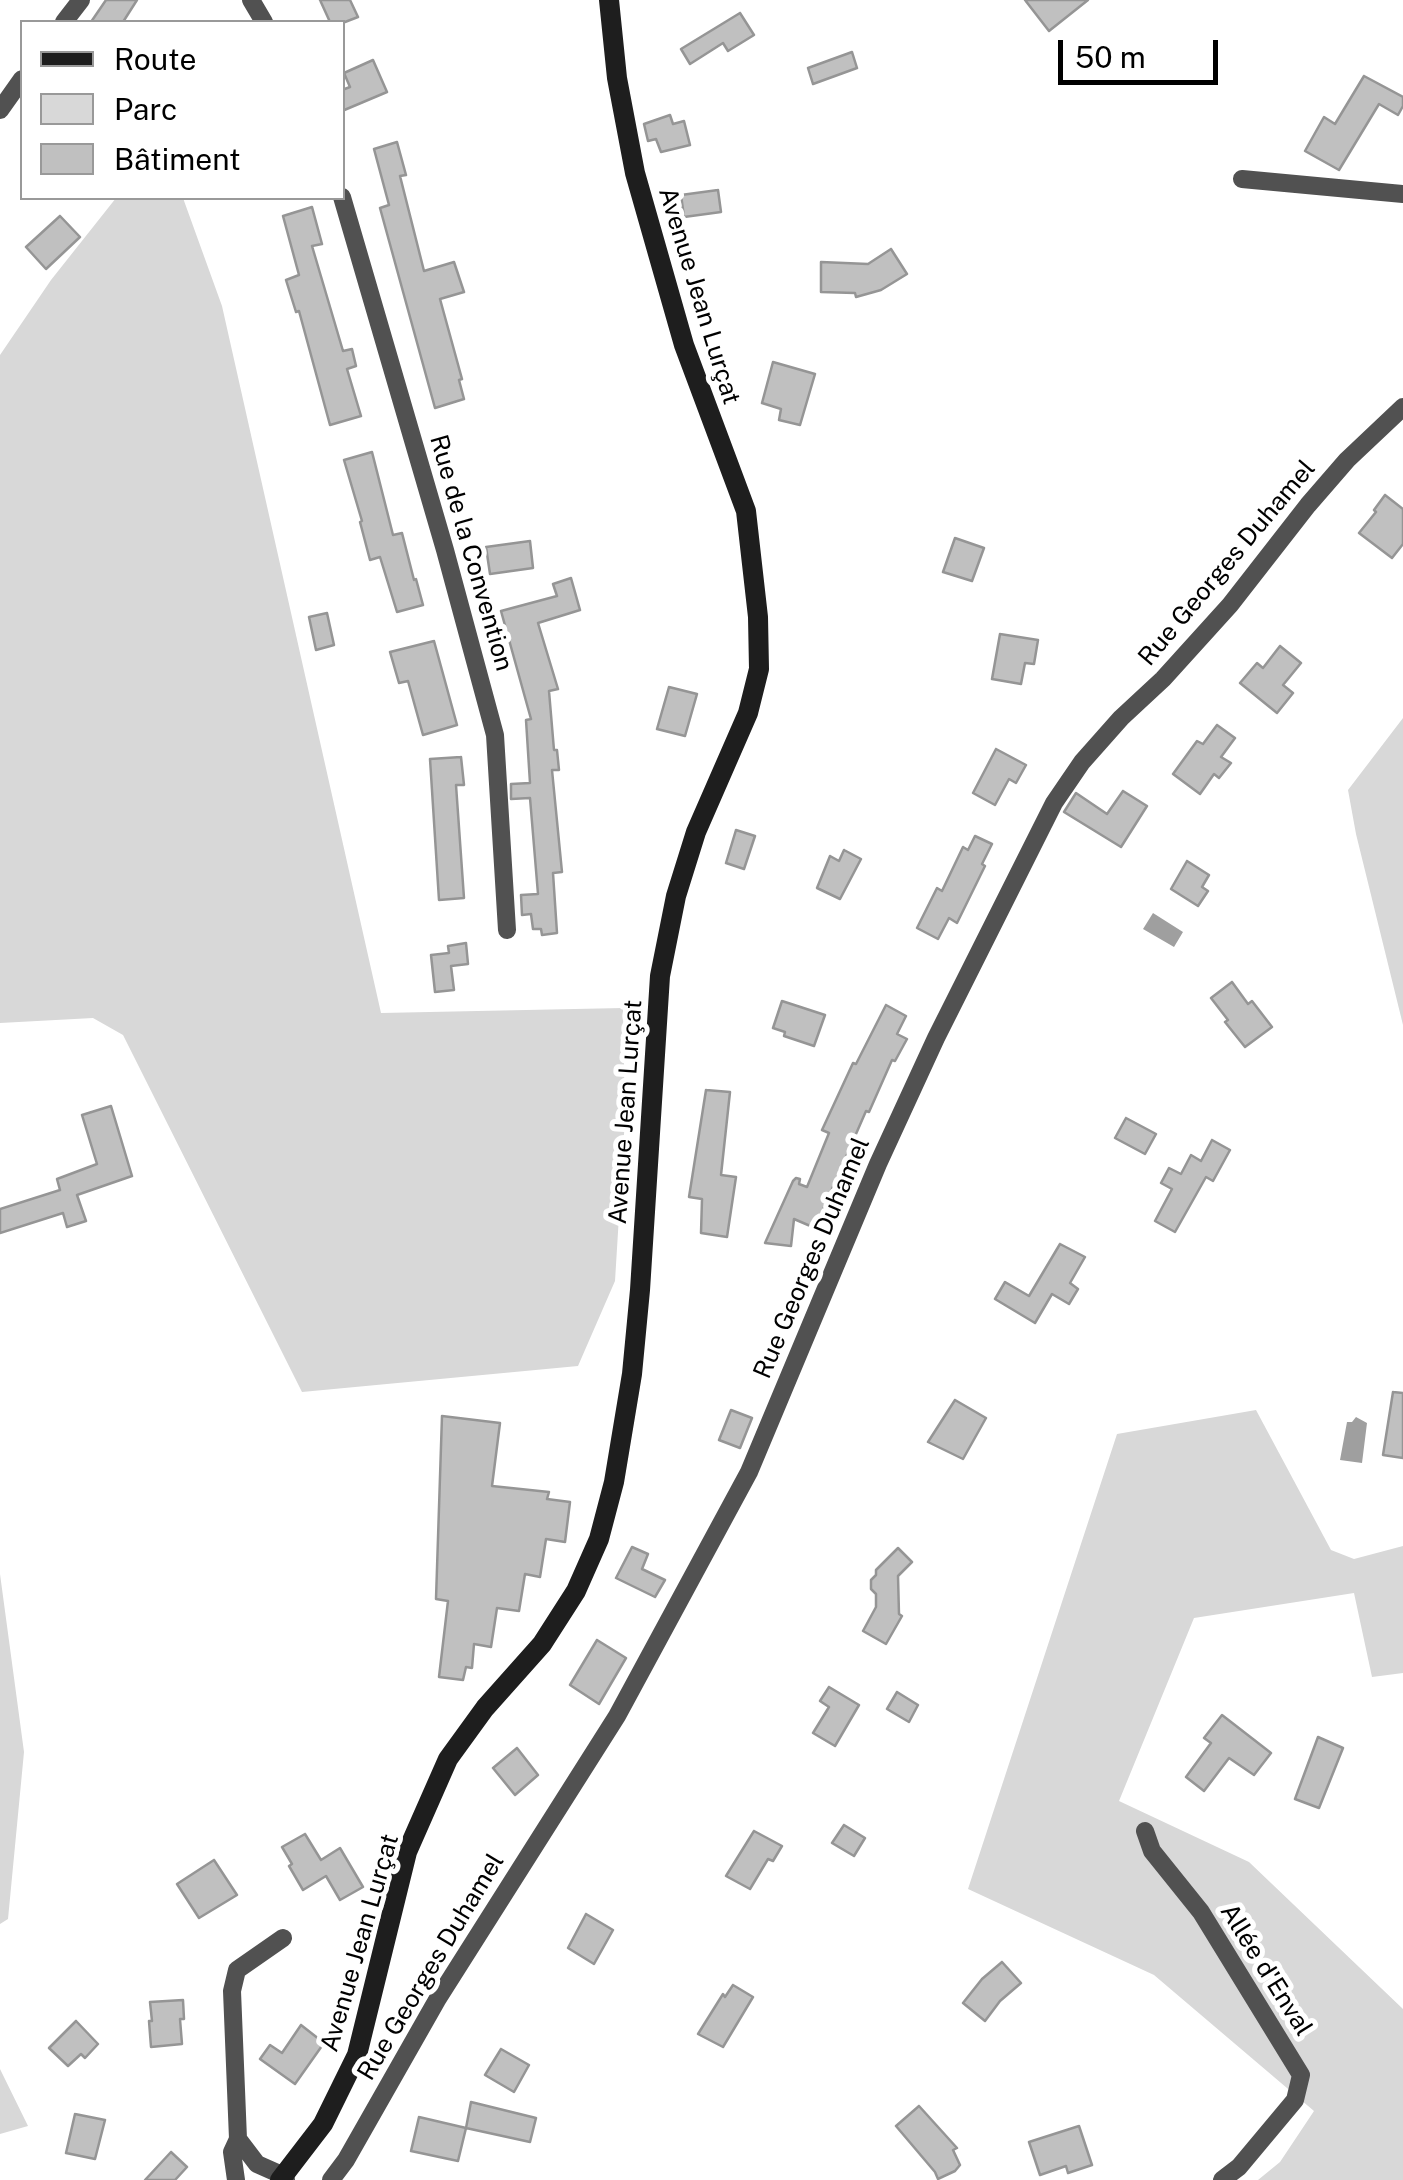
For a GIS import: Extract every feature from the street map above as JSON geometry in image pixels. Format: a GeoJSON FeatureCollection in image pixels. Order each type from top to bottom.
{"type":"FeatureCollection","features":[{"type":"Feature","properties":{"kind":"main road","name":"Avenue Jean Lurçat"},"geometry":{"type":"LineString","coordinates":[[283,2179],[324,2124],[357,2055],[407,1852],[448,1759],[485,1708],[542,1644],[576,1591],[599,1539],[614,1482],[632,1374],[660,976],[676,896],[696,832],[748,714],[759,669],[758,617],[746,511],[684,345],[635,173],[616,78],[610,0]]}},
{"type":"Feature","properties":{"kind":"street"},"geometry":{"type":"LineString","coordinates":[[66,20],[81,0]]}},
{"type":"Feature","properties":{"kind":"street"},"geometry":{"type":"LineString","coordinates":[[0,110],[20,82]]}},
{"type":"Feature","properties":{"kind":"street"},"geometry":{"type":"LineString","coordinates":[[1242,180],[1403,194]]}},
{"type":"Feature","properties":{"kind":"street","name":"Rue de la Convention"},"geometry":{"type":"LineString","coordinates":[[343,200],[496,736],[507,930]]}},
{"type":"Feature","properties":{"kind":"street","name":"Rue Georges Duhamel"},"geometry":{"type":"LineString","coordinates":[[331,2180],[438,2000],[617,1716],[749,1472],[878,1164],[936,1038],[1054,803],[1095,747],[1230,605],[1347,460],[1403,406]]}},
{"type":"Feature","properties":{"kind":"street","name":"Allée d'Enval"},"geometry":{"type":"LineString","coordinates":[[1145,1831],[1152,1851],[1201,1912],[1301,2075],[1295,2100],[1239,2167],[1222,2180]]}},
{"type":"Feature","properties":{"kind":"street"},"geometry":{"type":"LineString","coordinates":[[236,2180],[232,2152],[238,2139],[232,1991],[238,1970],[283,1938]]}},
{"type":"Feature","properties":{"kind":"street"},"geometry":{"type":"LineString","coordinates":[[238,2139],[257,2164],[283,2179]]}},
{"type":"Feature","properties":{"kind":"green space"},"geometry":{"type":"Polygon","coordinates":[[[114,200],[184,200],[222,306],[381,1013],[623,1008],[625,1118],[615,1281],[578,1366],[302,1392],[123,1035],[93,1018],[0,1023],[0,355],[51,280],[114,200]]]}},
{"type":"Feature","properties":{"kind":"green space"},"geometry":{"type":"Polygon","coordinates":[[[1403,718],[1403,1025],[1348,790],[1403,718]]]}},
{"type":"Feature","properties":{"kind":"green space"},"geometry":{"type":"Polygon","coordinates":[[[1256,1410],[1331,1550],[1354,1559],[1403,1546],[1403,1673],[1372,1677],[1354,1593],[1194,1618],[1119,1801],[1249,1862],[1403,2009],[1403,2180],[1258,2180],[1280,2162],[1314,2111],[1154,1975],[968,1889],[1117,1434],[1256,1410]]]}},
{"type":"Feature","properties":{"kind":"green space"},"geometry":{"type":"Polygon","coordinates":[[[0,1574],[24,1752],[8,1919],[0,1924],[0,1574]]]}},
{"type":"Feature","properties":{"kind":"green space"},"geometry":{"type":"Polygon","coordinates":[[[0,2069],[28,2126],[0,2134],[0,2069]]]}},
{"type":"Feature","properties":{"kind":"shaded area"},"geometry":{"type":"Polygon","coordinates":[[[1153,913],[1183,932],[1174,947],[1143,929],[1153,913]]]}},
{"type":"Feature","properties":{"kind":"shaded area"},"geometry":{"type":"Polygon","coordinates":[[[1356,1417],[1367,1423],[1362,1463],[1340,1460],[1347,1422],[1356,1417]]]}},
{"type":"Feature","properties":{"kind":"building"},"geometry":{"type":"Polygon","coordinates":[[[106,0],[137,0],[124,20],[92,20],[106,0]]]}},
{"type":"Feature","properties":{"kind":"building"},"geometry":{"type":"Polygon","coordinates":[[[320,0],[350,0],[358,17],[345,22],[329,20],[320,0]]]}},
{"type":"Feature","properties":{"kind":"building"},"geometry":{"type":"Polygon","coordinates":[[[1025,0],[1088,0],[1049,31],[1025,0]]]}},
{"type":"Feature","properties":{"kind":"building"},"geometry":{"type":"Polygon","coordinates":[[[740,13],[754,35],[728,51],[723,43],[690,64],[681,49],[740,13]]]}},
{"type":"Feature","properties":{"kind":"building"},"geometry":{"type":"Polygon","coordinates":[[[852,52],[857,68],[813,84],[808,68],[852,52]]]}},
{"type":"Feature","properties":{"kind":"building"},"geometry":{"type":"Polygon","coordinates":[[[373,60],[387,92],[345,110],[345,89],[350,87],[345,73],[373,60]]]}},
{"type":"Feature","properties":{"kind":"building"},"geometry":{"type":"Polygon","coordinates":[[[1364,76],[1403,97],[1403,106],[1398,115],[1379,104],[1339,170],[1305,151],[1324,117],[1335,124],[1364,76]]]}},
{"type":"Feature","properties":{"kind":"building"},"geometry":{"type":"Polygon","coordinates":[[[670,115],[673,124],[684,121],[690,145],[661,152],[656,139],[648,141],[644,124],[670,115]]]}},
{"type":"Feature","properties":{"kind":"building"},"geometry":{"type":"Polygon","coordinates":[[[397,142],[406,175],[400,176],[424,271],[454,262],[464,292],[440,299],[464,399],[435,408],[380,208],[389,205],[374,149],[397,142]]]}},
{"type":"Feature","properties":{"kind":"building"},"geometry":{"type":"Polygon","coordinates":[[[718,190],[721,212],[684,217],[681,195],[718,190]]]}},
{"type":"Feature","properties":{"kind":"building"},"geometry":{"type":"Polygon","coordinates":[[[312,207],[322,244],[312,246],[343,351],[352,349],[356,366],[347,369],[361,416],[330,425],[299,311],[296,312],[286,280],[299,275],[283,216],[312,207]]]}},
{"type":"Feature","properties":{"kind":"building"},"geometry":{"type":"Polygon","coordinates":[[[60,216],[80,237],[46,269],[26,247],[60,216]]]}},
{"type":"Feature","properties":{"kind":"building"},"geometry":{"type":"Polygon","coordinates":[[[891,249],[907,274],[881,290],[856,297],[855,293],[821,292],[821,262],[868,264],[891,249]]]}},
{"type":"Feature","properties":{"kind":"building"},"geometry":{"type":"Polygon","coordinates":[[[773,362],[815,374],[800,425],[779,420],[781,409],[762,403],[773,362]]]}},
{"type":"Feature","properties":{"kind":"building"},"geometry":{"type":"Polygon","coordinates":[[[372,452],[393,535],[402,533],[423,605],[397,612],[380,557],[370,560],[344,460],[372,452]]]}},
{"type":"Feature","properties":{"kind":"building"},"geometry":{"type":"Polygon","coordinates":[[[1385,495],[1403,509],[1403,544],[1392,558],[1359,533],[1385,495]]]}},
{"type":"Feature","properties":{"kind":"building"},"geometry":{"type":"Polygon","coordinates":[[[955,538],[984,548],[972,581],[943,572],[955,538]]]}},
{"type":"Feature","properties":{"kind":"building"},"geometry":{"type":"Polygon","coordinates":[[[530,541],[533,568],[490,574],[486,547],[530,541]]]}},
{"type":"Feature","properties":{"kind":"building"},"geometry":{"type":"Polygon","coordinates":[[[571,578],[580,610],[538,623],[558,689],[549,691],[559,770],[552,770],[562,872],[553,873],[557,933],[542,935],[541,929],[533,929],[531,914],[522,915],[521,895],[538,894],[530,798],[511,799],[511,784],[530,783],[526,720],[531,719],[501,611],[557,596],[553,584],[571,578]]]}},
{"type":"Feature","properties":{"kind":"building"},"geometry":{"type":"Polygon","coordinates":[[[327,613],[334,645],[316,650],[309,617],[327,613]]]}},
{"type":"Feature","properties":{"kind":"building"},"geometry":{"type":"Polygon","coordinates":[[[1000,634],[1038,640],[1034,664],[1025,663],[1021,684],[992,679],[1000,634]]]}},
{"type":"Feature","properties":{"kind":"building"},"geometry":{"type":"Polygon","coordinates":[[[434,641],[457,725],[423,735],[408,681],[399,683],[390,652],[434,641]]]}},
{"type":"Feature","properties":{"kind":"building"},"geometry":{"type":"Polygon","coordinates":[[[1280,646],[1301,663],[1283,685],[1293,693],[1277,713],[1240,683],[1257,663],[1263,668],[1280,646]]]}},
{"type":"Feature","properties":{"kind":"building"},"geometry":{"type":"Polygon","coordinates":[[[669,687],[697,694],[685,736],[657,729],[669,687]]]}},
{"type":"Feature","properties":{"kind":"building"},"geometry":{"type":"Polygon","coordinates":[[[1217,725],[1235,738],[1221,757],[1231,763],[1219,778],[1214,774],[1200,794],[1173,774],[1197,741],[1203,744],[1217,725]]]}},
{"type":"Feature","properties":{"kind":"building"},"geometry":{"type":"Polygon","coordinates":[[[996,749],[1026,765],[1016,783],[1009,779],[995,805],[973,793],[996,749]]]}},
{"type":"Feature","properties":{"kind":"building"},"geometry":{"type":"Polygon","coordinates":[[[461,757],[464,785],[456,785],[464,898],[439,900],[430,759],[461,757]]]}},
{"type":"Feature","properties":{"kind":"building"},"geometry":{"type":"Polygon","coordinates":[[[1123,791],[1147,806],[1121,847],[1064,812],[1076,793],[1107,814],[1123,791]]]}},
{"type":"Feature","properties":{"kind":"building"},"geometry":{"type":"Polygon","coordinates":[[[736,830],[755,836],[744,869],[726,863],[736,830]]]}},
{"type":"Feature","properties":{"kind":"building"},"geometry":{"type":"Polygon","coordinates":[[[975,836],[992,844],[982,864],[985,866],[957,923],[949,918],[938,939],[917,928],[937,888],[942,891],[963,847],[968,850],[975,836]]]}},
{"type":"Feature","properties":{"kind":"building"},"geometry":{"type":"Polygon","coordinates":[[[844,850],[861,859],[840,899],[817,888],[830,856],[839,861],[844,850]]]}},
{"type":"Feature","properties":{"kind":"building"},"geometry":{"type":"Polygon","coordinates":[[[1187,861],[1209,875],[1202,887],[1208,891],[1198,906],[1171,889],[1187,861]]]}},
{"type":"Feature","properties":{"kind":"building"},"geometry":{"type":"Polygon","coordinates":[[[466,943],[468,964],[451,966],[454,990],[435,992],[431,955],[449,953],[448,946],[466,943]]]}},
{"type":"Feature","properties":{"kind":"building"},"geometry":{"type":"Polygon","coordinates":[[[1232,982],[1272,1027],[1245,1047],[1211,998],[1232,982]]]}},
{"type":"Feature","properties":{"kind":"building"},"geometry":{"type":"Polygon","coordinates":[[[782,1001],[825,1015],[814,1046],[773,1028],[782,1001]]]}},
{"type":"Feature","properties":{"kind":"building"},"geometry":{"type":"Polygon","coordinates":[[[886,1005],[906,1016],[897,1034],[907,1039],[895,1061],[892,1060],[869,1112],[866,1111],[815,1228],[794,1219],[791,1246],[765,1243],[793,1181],[800,1179],[799,1184],[807,1187],[829,1133],[822,1130],[886,1005]]]}},
{"type":"Feature","properties":{"kind":"building"},"geometry":{"type":"Polygon","coordinates":[[[706,1090],[730,1092],[721,1175],[736,1177],[727,1237],[701,1233],[702,1199],[689,1197],[706,1090]]]}},
{"type":"Feature","properties":{"kind":"building"},"geometry":{"type":"Polygon","coordinates":[[[111,1106],[132,1176],[77,1195],[86,1221],[67,1227],[63,1213],[0,1233],[0,1209],[60,1190],[57,1179],[97,1164],[82,1115],[111,1106]]]}},
{"type":"Feature","properties":{"kind":"building"},"geometry":{"type":"Polygon","coordinates":[[[1126,1118],[1156,1134],[1145,1154],[1115,1138],[1126,1118]]]}},
{"type":"Feature","properties":{"kind":"building"},"geometry":{"type":"Polygon","coordinates":[[[1212,1140],[1230,1150],[1213,1181],[1206,1177],[1175,1232],[1155,1221],[1172,1189],[1161,1183],[1169,1168],[1181,1174],[1191,1155],[1201,1161],[1212,1140]]]}},
{"type":"Feature","properties":{"kind":"building"},"geometry":{"type":"Polygon","coordinates":[[[1060,1244],[1085,1257],[1070,1283],[1078,1289],[1069,1304],[1052,1294],[1035,1323],[995,1299],[1005,1282],[1029,1296],[1060,1244]]]}},
{"type":"Feature","properties":{"kind":"building"},"geometry":{"type":"Polygon","coordinates":[[[1393,1392],[1403,1393],[1403,1458],[1383,1455],[1393,1392]]]}},
{"type":"Feature","properties":{"kind":"building"},"geometry":{"type":"Polygon","coordinates":[[[955,1400],[986,1418],[963,1459],[928,1442],[955,1400]]]}},
{"type":"Feature","properties":{"kind":"building"},"geometry":{"type":"Polygon","coordinates":[[[731,1410],[752,1418],[740,1448],[719,1440],[731,1410]]]}},
{"type":"Feature","properties":{"kind":"building"},"geometry":{"type":"Polygon","coordinates":[[[442,1416],[500,1423],[492,1486],[549,1492],[547,1499],[570,1502],[565,1542],[546,1539],[540,1577],[525,1574],[519,1611],[497,1608],[491,1647],[474,1644],[472,1668],[466,1667],[463,1680],[439,1677],[448,1601],[436,1599],[442,1416]]]}},
{"type":"Feature","properties":{"kind":"building"},"geometry":{"type":"Polygon","coordinates":[[[632,1547],[648,1554],[642,1569],[665,1580],[655,1597],[616,1578],[632,1547]]]}},
{"type":"Feature","properties":{"kind":"building"},"geometry":{"type":"Polygon","coordinates":[[[898,1548],[912,1562],[898,1576],[902,1616],[886,1644],[863,1631],[876,1607],[871,1580],[898,1548]]]}},
{"type":"Feature","properties":{"kind":"building"},"geometry":{"type":"Polygon","coordinates":[[[597,1640],[626,1658],[599,1704],[570,1685],[597,1640]]]}},
{"type":"Feature","properties":{"kind":"building"},"geometry":{"type":"Polygon","coordinates":[[[829,1687],[859,1705],[835,1746],[813,1733],[829,1707],[820,1701],[829,1687]]]}},
{"type":"Feature","properties":{"kind":"building"},"geometry":{"type":"Polygon","coordinates":[[[897,1692],[918,1705],[909,1722],[887,1709],[897,1692]]]}},
{"type":"Feature","properties":{"kind":"building"},"geometry":{"type":"Polygon","coordinates":[[[1222,1715],[1271,1753],[1254,1775],[1229,1758],[1204,1791],[1186,1777],[1211,1743],[1204,1738],[1222,1715]]]}},
{"type":"Feature","properties":{"kind":"building"},"geometry":{"type":"Polygon","coordinates":[[[1318,1737],[1343,1748],[1319,1808],[1295,1799],[1318,1737]]]}},
{"type":"Feature","properties":{"kind":"building"},"geometry":{"type":"Polygon","coordinates":[[[517,1748],[538,1775],[515,1795],[493,1768],[517,1748]]]}},
{"type":"Feature","properties":{"kind":"building"},"geometry":{"type":"Polygon","coordinates":[[[844,1825],[865,1838],[854,1856],[832,1843],[844,1825]]]}},
{"type":"Feature","properties":{"kind":"building"},"geometry":{"type":"Polygon","coordinates":[[[754,1831],[782,1846],[773,1861],[768,1859],[750,1889],[726,1876],[754,1831]]]}},
{"type":"Feature","properties":{"kind":"building"},"geometry":{"type":"Polygon","coordinates":[[[305,1834],[321,1860],[340,1848],[363,1887],[340,1900],[326,1876],[303,1890],[282,1847],[305,1834]]]}},
{"type":"Feature","properties":{"kind":"building"},"geometry":{"type":"Polygon","coordinates":[[[214,1860],[237,1895],[199,1918],[177,1884],[214,1860]]]}},
{"type":"Feature","properties":{"kind":"building"},"geometry":{"type":"Polygon","coordinates":[[[586,1914],[613,1930],[594,1964],[568,1948],[586,1914]]]}},
{"type":"Feature","properties":{"kind":"building"},"geometry":{"type":"Polygon","coordinates":[[[1002,1962],[1021,1983],[985,2021],[963,2003],[1002,1962]]]}},
{"type":"Feature","properties":{"kind":"building"},"geometry":{"type":"Polygon","coordinates":[[[733,1985],[753,1997],[723,2047],[698,2034],[733,1985]]]}},
{"type":"Feature","properties":{"kind":"building"},"geometry":{"type":"Polygon","coordinates":[[[183,2000],[182,2044],[151,2047],[150,2002],[183,2000]]]}},
{"type":"Feature","properties":{"kind":"building"},"geometry":{"type":"Polygon","coordinates":[[[76,2021],[98,2044],[85,2058],[81,2054],[68,2066],[49,2048],[76,2021]]]}},
{"type":"Feature","properties":{"kind":"building"},"geometry":{"type":"Polygon","coordinates":[[[301,2025],[324,2043],[295,2084],[260,2059],[270,2045],[282,2053],[301,2025]]]}},
{"type":"Feature","properties":{"kind":"building"},"geometry":{"type":"Polygon","coordinates":[[[501,2049],[529,2065],[514,2092],[485,2075],[501,2049]]]}},
{"type":"Feature","properties":{"kind":"building"},"geometry":{"type":"Polygon","coordinates":[[[471,2102],[536,2118],[530,2142],[466,2128],[471,2102]]]}},
{"type":"Feature","properties":{"kind":"building"},"geometry":{"type":"Polygon","coordinates":[[[919,2106],[957,2148],[953,2150],[960,2165],[938,2179],[896,2126],[919,2106]]]}},
{"type":"Feature","properties":{"kind":"building"},"geometry":{"type":"Polygon","coordinates":[[[75,2114],[105,2120],[95,2159],[66,2153],[75,2114]]]}},
{"type":"Feature","properties":{"kind":"building"},"geometry":{"type":"Polygon","coordinates":[[[419,2117],[466,2128],[458,2161],[411,2151],[419,2117]]]}},
{"type":"Feature","properties":{"kind":"building"},"geometry":{"type":"Polygon","coordinates":[[[1079,2126],[1092,2165],[1068,2173],[1066,2166],[1040,2175],[1029,2142],[1079,2126]]]}},
{"type":"Feature","properties":{"kind":"building"},"geometry":{"type":"Polygon","coordinates":[[[171,2152],[187,2167],[175,2180],[145,2180],[171,2152]]]}}]}
